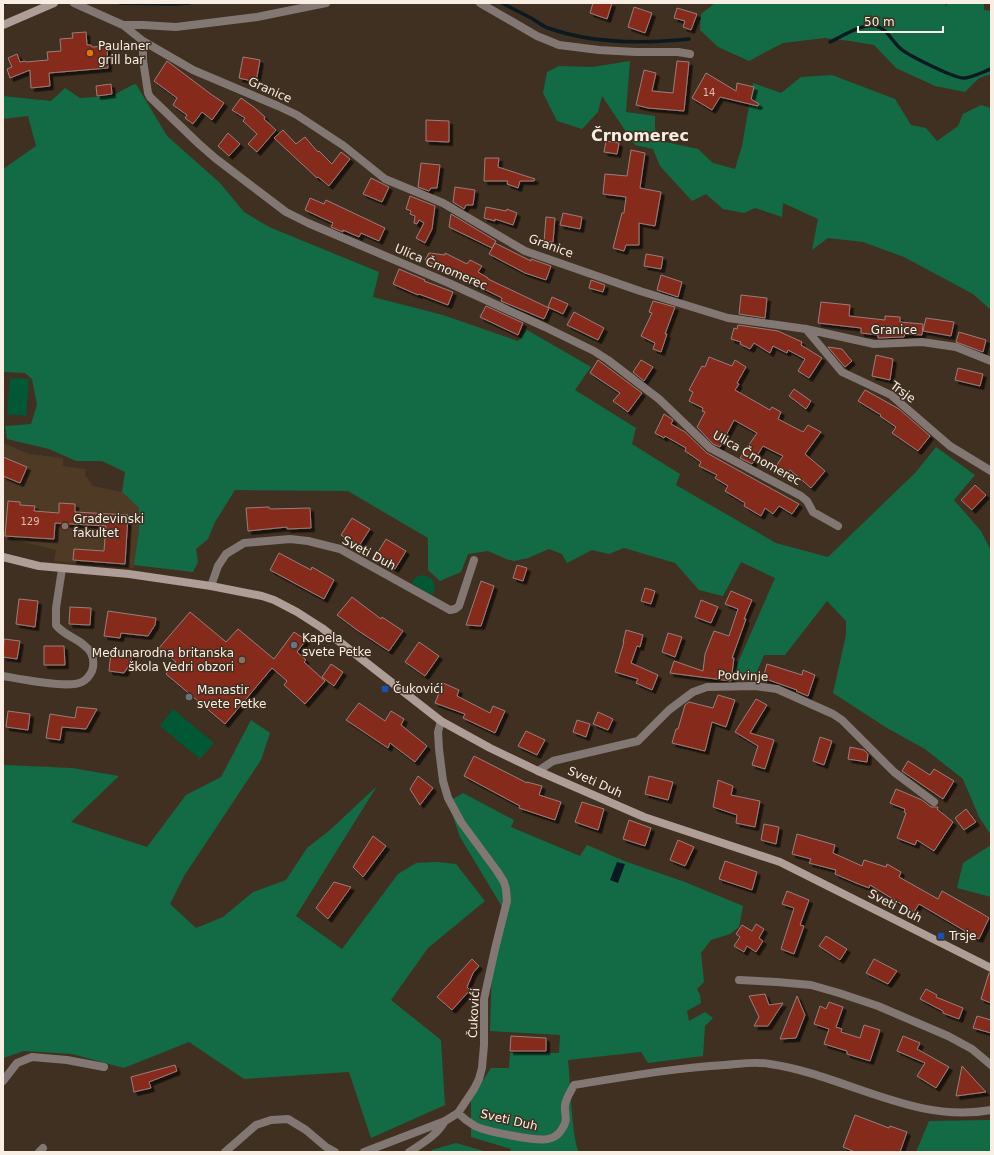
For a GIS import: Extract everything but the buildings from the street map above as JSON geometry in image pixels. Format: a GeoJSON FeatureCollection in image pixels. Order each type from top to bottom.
{"type":"FeatureCollection","features":[{"type":"Feature","properties":{"kind":"main road"},"geometry":{"type":"LineString","coordinates":[[3,25],[54,3]]}},
{"type":"Feature","properties":{"kind":"main road","name":"Sveti Duh"},"geometry":{"type":"LineString","coordinates":[[3,557],[30,564],[62,569],[129,574],[210,586],[262,596],[297,612],[322,628],[441,721],[538,771],[644,817],[780,862],[991,968]]}},
{"type":"Feature","properties":{"kind":"street"},"geometry":{"type":"LineString","coordinates":[[74,3],[123,26],[143,41]]}},
{"type":"Feature","properties":{"kind":"street"},"geometry":{"type":"LineString","coordinates":[[123,26],[143,25],[176,27],[257,17],[326,3]]}},
{"type":"Feature","properties":{"kind":"street"},"geometry":{"type":"LineString","coordinates":[[480,3],[537,36],[559,45],[599,50],[678,52],[690,54]]}},
{"type":"Feature","properties":{"kind":"street","name":"Granice"},"geometry":{"type":"LineString","coordinates":[[143,41],[193,70],[297,115],[344,146],[385,179],[443,203],[525,250],[640,291],[728,318],[806,329],[874,344],[922,342],[956,347],[991,361]]}},
{"type":"Feature","properties":{"kind":"street","name":"Ulica Črnomerec"},"geometry":{"type":"LineString","coordinates":[[143,41],[143,60],[148,93],[150,97],[199,144],[286,212],[308,224],[487,300],[594,351],[659,399],[710,448],[801,496],[807,501],[812,512],[838,526]]}},
{"type":"Feature","properties":{"kind":"street","name":"Trsje"},"geometry":{"type":"LineString","coordinates":[[806,329],[842,372],[891,395],[950,446],[991,471]]}},
{"type":"Feature","properties":{"kind":"street","name":"Sveti Duh"},"geometry":{"type":"LineString","coordinates":[[210,586],[218,566],[226,554],[244,543],[290,539],[308,541],[340,549],[450,610],[459,606],[474,560]]}},
{"type":"Feature","properties":{"kind":"street"},"geometry":{"type":"LineString","coordinates":[[3,676],[70,685],[82,682],[92,672],[94,660],[88,649],[64,633],[56,625],[56,608],[62,569]]}},
{"type":"Feature","properties":{"kind":"street","name":"Podvinje"},"geometry":{"type":"LineString","coordinates":[[538,771],[553,761],[638,741],[669,710],[693,692],[707,688],[755,686],[777,689],[833,714],[842,720],[894,772],[934,802]]}},
{"type":"Feature","properties":{"kind":"street","name":"Čukovići"},"geometry":{"type":"LineString","coordinates":[[364,1152],[445,1120],[458,1113],[474,1089],[482,1068],[484,1045],[484,998],[507,901],[504,882],[498,871],[461,822],[448,798],[443,781],[438,749],[438,732],[441,721]]}},
{"type":"Feature","properties":{"kind":"street"},"geometry":{"type":"LineString","coordinates":[[739,980],[811,985],[878,1006],[948,1036],[972,1049],[991,1065]]}},
{"type":"Feature","properties":{"kind":"street"},"geometry":{"type":"LineString","coordinates":[[3,1080],[17,1063],[32,1057],[67,1060],[104,1066]]}},
{"type":"Feature","properties":{"kind":"street","name":"Sveti Duh"},"geometry":{"type":"LineString","coordinates":[[458,1113],[477,1127],[523,1138],[543,1140],[555,1136],[565,1124],[567,1117],[566,1103],[574,1085],[694,1067],[760,1063],[796,1069],[904,1104],[936,1112],[959,1113],[991,1110]]}},
{"type":"Feature","properties":{"kind":"street"},"geometry":{"type":"LineString","coordinates":[[225,1152],[256,1126],[271,1120],[288,1119],[306,1130],[326,1147],[335,1152]]}},
{"type":"Feature","properties":{"kind":"street","name":"Čukovići"},"geometry":{"type":"LineString","coordinates":[[409,1152],[428,1140],[441,1127],[445,1120]]}},
{"type":"Feature","properties":{"kind":"shaded area"},"geometry":{"type":"Polygon","coordinates":[[[3,443],[29,454],[63,458],[63,466],[86,469],[85,475],[93,486],[122,492],[139,508],[139,530],[134,568],[54,561],[56,550],[3,537],[3,443]]]}},
{"type":"Feature","properties":{"kind":"shaded area"},"geometry":{"type":"Polygon","coordinates":[[[617,862],[625,864],[618,883],[610,880],[617,862]]]}},
{"type":"Feature","properties":{"kind":"green space"},"geometry":{"type":"Polygon","coordinates":[[[715,3],[945,3],[945,6],[949,3],[984,3],[984,10],[991,11],[991,74],[979,78],[965,92],[935,86],[896,68],[874,45],[825,38],[783,43],[749,61],[718,47],[700,30],[701,14],[715,3]]]}},
{"type":"Feature","properties":{"kind":"green space"},"geometry":{"type":"Polygon","coordinates":[[[630,61],[626,112],[655,116],[655,129],[661,141],[698,149],[713,163],[735,169],[742,146],[753,83],[781,93],[801,77],[832,75],[895,99],[911,125],[926,128],[937,141],[958,126],[963,114],[981,105],[991,108],[991,310],[973,294],[904,257],[863,242],[828,238],[812,250],[818,219],[783,203],[782,217],[755,208],[744,213],[723,209],[706,194],[692,201],[660,166],[653,149],[635,145],[602,96],[598,112],[582,129],[557,121],[543,93],[547,72],[559,66],[592,67],[630,61]]]}},
{"type":"Feature","properties":{"kind":"green space"},"geometry":{"type":"Polygon","coordinates":[[[136,84],[167,136],[220,183],[244,212],[269,227],[379,272],[373,297],[443,315],[518,341],[527,330],[591,367],[575,390],[636,428],[632,444],[680,474],[676,485],[776,543],[828,557],[916,472],[936,447],[975,475],[954,500],[981,531],[991,551],[991,835],[979,817],[963,779],[925,749],[887,728],[833,693],[846,635],[846,621],[827,601],[785,655],[764,655],[755,676],[747,673],[733,674],[775,578],[741,562],[723,596],[699,590],[675,563],[624,548],[609,554],[592,550],[567,563],[562,554],[549,549],[528,558],[514,561],[488,551],[468,554],[461,572],[440,581],[428,570],[428,538],[348,491],[235,490],[215,522],[208,539],[196,549],[198,562],[193,572],[134,565],[139,530],[139,508],[122,492],[125,472],[102,461],[76,461],[49,449],[7,439],[5,426],[31,424],[37,405],[32,379],[25,373],[3,372],[3,169],[36,146],[28,116],[3,119],[3,96],[51,101],[65,88],[80,98],[112,96],[136,84]]]}},
{"type":"Feature","properties":{"kind":"green space"},"geometry":{"type":"Polygon","coordinates":[[[10,378],[29,379],[26,416],[7,414],[10,378]]]}},
{"type":"Feature","properties":{"kind":"green space"},"geometry":{"type":"Polygon","coordinates":[[[422,575],[428,576],[435,584],[435,590],[432,595],[411,583],[416,577],[422,575]]]}},
{"type":"Feature","properties":{"kind":"green space"},"geometry":{"type":"Polygon","coordinates":[[[173,709],[214,743],[200,759],[160,726],[173,709]]]}},
{"type":"Feature","properties":{"kind":"green space"},"geometry":{"type":"Polygon","coordinates":[[[251,720],[270,733],[261,760],[184,876],[170,904],[196,928],[223,917],[253,892],[286,880],[307,848],[330,830],[377,786],[296,916],[342,949],[398,874],[416,863],[437,862],[456,864],[485,901],[428,948],[391,1000],[441,1040],[445,1105],[371,1138],[349,1072],[244,1079],[189,1042],[124,1068],[72,1054],[24,1051],[3,1058],[3,765],[72,768],[119,776],[71,822],[147,847],[186,795],[221,777],[251,720]]]}},
{"type":"Feature","properties":{"kind":"green space"},"geometry":{"type":"Polygon","coordinates":[[[463,793],[514,820],[511,827],[580,856],[587,845],[627,862],[685,882],[743,906],[739,927],[730,934],[711,940],[701,953],[704,982],[697,989],[700,995],[701,1003],[687,1011],[689,1021],[705,1012],[713,1018],[705,1026],[703,1056],[648,1063],[641,1052],[568,1060],[573,1123],[579,1152],[510,1152],[511,1149],[471,1137],[471,1099],[491,1068],[509,1068],[510,1053],[559,1053],[560,1035],[490,1031],[492,967],[507,915],[460,837],[448,802],[463,793]]]}},
{"type":"Feature","properties":{"kind":"green space"},"geometry":{"type":"Polygon","coordinates":[[[991,845],[991,897],[957,888],[963,863],[991,845]]]}},
{"type":"Feature","properties":{"kind":"green space"},"geometry":{"type":"Polygon","coordinates":[[[991,1120],[991,1152],[916,1152],[929,1121],[991,1120]]]}},
{"type":"Feature","properties":{"kind":"green space"},"geometry":{"type":"Polygon","coordinates":[[[456,1143],[487,1152],[430,1152],[432,1150],[456,1143]]]}},
{"type":"Feature","properties":{"kind":"waterway","name":"Črnomerec"},"geometry":{"type":"LineString","coordinates":[[120,3],[190,3]]}},
{"type":"Feature","properties":{"kind":"waterway","name":"Črnomerec"},"geometry":{"type":"LineString","coordinates":[[502,3],[548,28],[582,37],[600,40],[636,42],[689,39]]}},
{"type":"Feature","properties":{"kind":"waterway","name":"Črnomerec"},"geometry":{"type":"LineString","coordinates":[[830,42],[859,28],[865,26],[876,26],[884,30],[905,52],[960,78],[975,76],[991,69]]}},
{"type":"Feature","properties":{"kind":"place","name":"Paulaner grill bar"},"geometry":{"type":"Point","coordinates":[90,53]}},
{"type":"Feature","properties":{"kind":"place","name":"Građevinski fakultet"},"geometry":{"type":"Point","coordinates":[65,526]}},
{"type":"Feature","properties":{"kind":"place","name":"Kapela svete Petke"},"geometry":{"type":"Point","coordinates":[294,645]}},
{"type":"Feature","properties":{"kind":"place","name":"Međunarodna britanska škola Vedri obzori"},"geometry":{"type":"Point","coordinates":[242,660]}},
{"type":"Feature","properties":{"kind":"place","name":"Čukovići"},"geometry":{"type":"Point","coordinates":[385,689]}},
{"type":"Feature","properties":{"kind":"place","name":"Manastir svete Petke"},"geometry":{"type":"Point","coordinates":[189,697]}},
{"type":"Feature","properties":{"kind":"place","name":"Trsje"},"geometry":{"type":"Point","coordinates":[941,936]}},
{"type":"Feature","properties":{"kind":"district","name":"Črnomerec"},"geometry":{"type":"Point","coordinates":[640,135]}}]}
